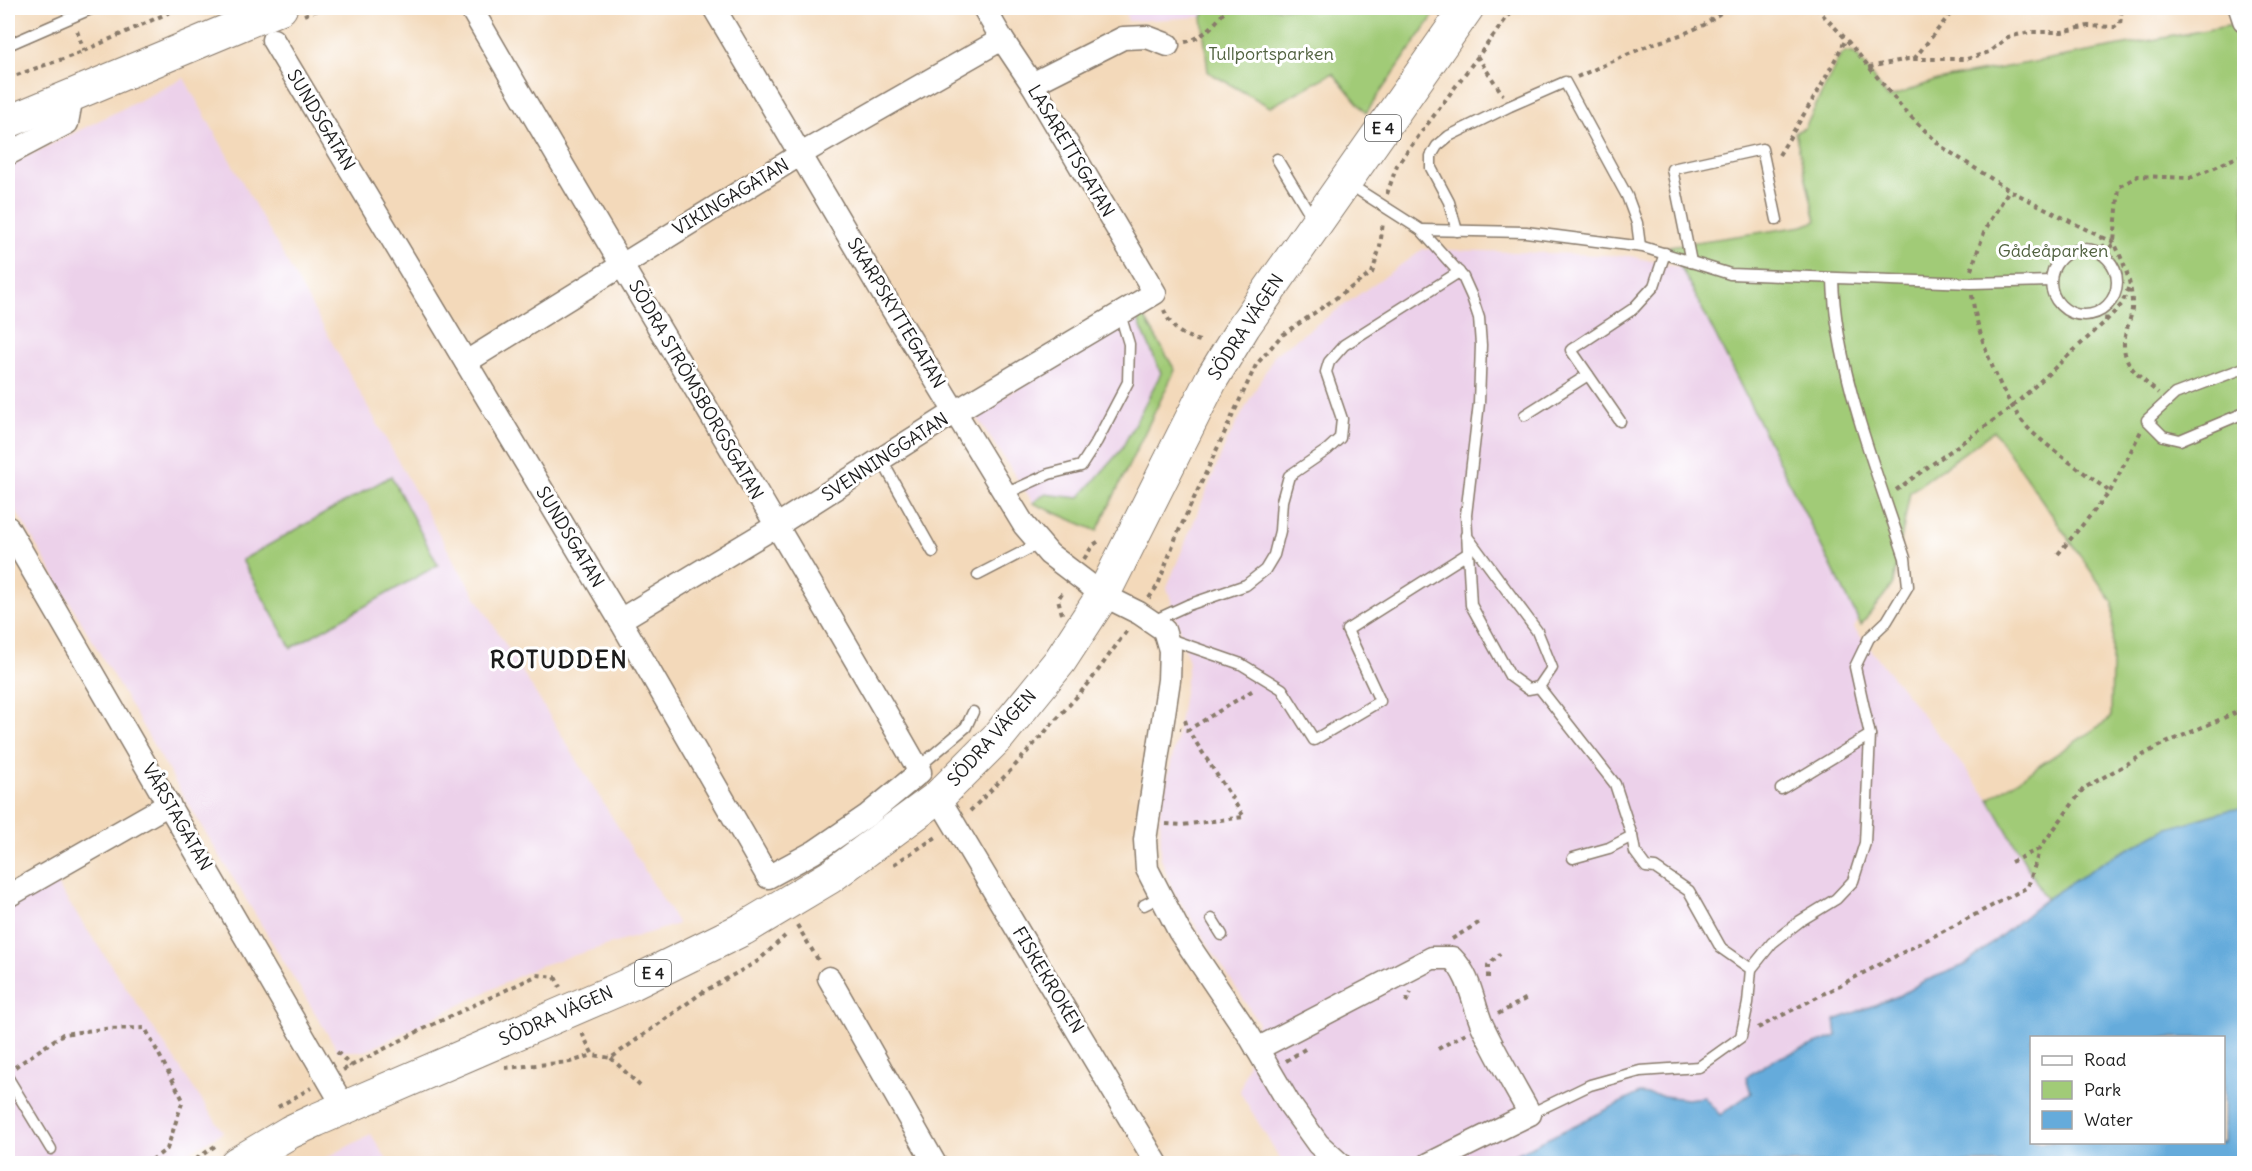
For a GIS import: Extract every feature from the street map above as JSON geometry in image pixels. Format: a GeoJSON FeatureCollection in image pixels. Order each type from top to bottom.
{"type":"FeatureCollection","features":[{"type":"Feature","properties":{"kind":"highway","name":"SÖDRA VÄGEN"},"geometry":{"type":"LineString","coordinates":[[231,1151],[290,1132],[436,1069],[633,983],[743,929],[830,877],[929,784],[999,736],[1060,661],[1103,595],[1211,380],[1244,326],[1467,8]]}},
{"type":"Feature","properties":{"kind":"main road"},"geometry":{"type":"LineString","coordinates":[[8,122],[281,8]]}},
{"type":"Feature","properties":{"kind":"street","name":"SÖDRA STRÖMSBORGSGATAN"},"geometry":{"type":"LineString","coordinates":[[471,8],[929,784]]}},
{"type":"Feature","properties":{"kind":"street","name":"SKARPSKYTTEGATAN"},"geometry":{"type":"LineString","coordinates":[[714,8],[1024,525],[1048,554],[1103,595],[1154,621]]}},
{"type":"Feature","properties":{"kind":"street","name":"LASARETTSGATAN"},"geometry":{"type":"LineString","coordinates":[[984,8],[1032,84],[1154,294]]}},
{"type":"Feature","properties":{"kind":"street"},"geometry":{"type":"LineString","coordinates":[[2240,8],[2244,20]]}},
{"type":"Feature","properties":{"kind":"street"},"geometry":{"type":"LineString","coordinates":[[1032,84],[1123,38],[1147,37],[1168,45]]}},
{"type":"Feature","properties":{"kind":"street","name":"VIKINGAGATAN"},"geometry":{"type":"LineString","coordinates":[[466,362],[801,154],[1002,39]]}},
{"type":"Feature","properties":{"kind":"street","name":"SUNDSGATAN"},"geometry":{"type":"LineString","coordinates":[[273,40],[620,620],[768,877],[814,852],[868,815],[929,784]]}},
{"type":"Feature","properties":{"kind":"street"},"geometry":{"type":"LineString","coordinates":[[8,154],[67,123],[72,96]]}},
{"type":"Feature","properties":{"kind":"street","name":"SVENNINGGATAN"},"geometry":{"type":"LineString","coordinates":[[620,620],[776,526],[955,412],[1154,294]]}},
{"type":"Feature","properties":{"kind":"street","name":"VÅRSTAGATAN"},"geometry":{"type":"LineString","coordinates":[[8,528],[344,1107]]}},
{"type":"Feature","properties":{"kind":"street"},"geometry":{"type":"LineString","coordinates":[[1154,621],[1164,630],[1169,639],[1169,680],[1145,840],[1152,901],[1194,955],[1257,1049],[1290,1105],[1318,1144],[1340,1164]]}},
{"type":"Feature","properties":{"kind":"street","name":"FISKEKROKEN"},"geometry":{"type":"LineString","coordinates":[[929,784],[1157,1164]]}},
{"type":"Feature","properties":{"kind":"street"},"geometry":{"type":"LineString","coordinates":[[8,896],[169,804]]}},
{"type":"Feature","properties":{"kind":"street"},"geometry":{"type":"LineString","coordinates":[[1257,1049],[1432,958],[1452,958],[1462,968],[1470,985],[1482,1024],[1530,1114],[1430,1164]]}},
{"type":"Feature","properties":{"kind":"street"},"geometry":{"type":"LineString","coordinates":[[829,978],[935,1164]]}},
{"type":"Feature","properties":{"kind":"lane"},"geometry":{"type":"LineString","coordinates":[[8,45],[93,8]]}},
{"type":"Feature","properties":{"kind":"lane"},"geometry":{"type":"LineString","coordinates":[[1457,231],[1449,202],[1431,168],[1431,156],[1437,146],[1449,136],[1565,82],[1627,196],[1637,223],[1640,246]]}},
{"type":"Feature","properties":{"kind":"lane"},"geometry":{"type":"LineString","coordinates":[[1691,262],[1672,169],[1762,149],[1777,220]]}},
{"type":"Feature","properties":{"kind":"lane"},"geometry":{"type":"LineString","coordinates":[[1277,159],[1316,224]]}},
{"type":"Feature","properties":{"kind":"lane"},"geometry":{"type":"LineString","coordinates":[[1346,182],[1421,230],[1459,272],[1472,297],[1479,318],[1481,345],[1479,403],[1466,535],[1471,604],[1510,676],[1528,689],[1539,687],[1552,668],[1537,631],[1466,535]]}},
{"type":"Feature","properties":{"kind":"lane"},"geometry":{"type":"LineString","coordinates":[[1421,230],[1526,232],[1640,246],[1730,274],[1971,283],[2050,281]]}},
{"type":"Feature","properties":{"kind":"lane"},"geometry":{"type":"LineString","coordinates":[[2084,248],[2105,255],[2113,264],[2118,286],[2107,306],[2098,313],[2086,315],[2076,314],[2057,302],[2050,281],[2052,271],[2064,254],[2074,249],[2084,248]]}},
{"type":"Feature","properties":{"kind":"lane"},"geometry":{"type":"LineString","coordinates":[[1620,421],[1571,351],[1633,309],[1654,286],[1665,253]]}},
{"type":"Feature","properties":{"kind":"lane"},"geometry":{"type":"LineString","coordinates":[[1154,621],[1188,605],[1246,585],[1265,570],[1274,555],[1280,531],[1282,501],[1289,476],[1327,450],[1340,438],[1342,419],[1326,372],[1329,362],[1344,345],[1459,272]]}},
{"type":"Feature","properties":{"kind":"lane"},"geometry":{"type":"LineString","coordinates":[[1530,1114],[1590,1085],[1640,1071],[1700,1067],[1741,1037],[1748,1004],[1751,969],[1772,943],[1800,921],[1836,899],[1853,881],[1865,843],[1870,735],[1855,667],[1869,638],[1887,621],[1908,586],[1905,558],[1852,389],[1834,309],[1833,279]]}},
{"type":"Feature","properties":{"kind":"lane"},"geometry":{"type":"LineString","coordinates":[[1005,494],[1049,474],[1081,466],[1097,441],[1128,382],[1129,344],[1120,314]]}},
{"type":"Feature","properties":{"kind":"lane"},"geometry":{"type":"LineString","coordinates":[[2244,368],[2175,394],[2147,420],[2163,436],[2180,440],[2244,413]]}},
{"type":"Feature","properties":{"kind":"lane"},"geometry":{"type":"LineString","coordinates":[[1525,415],[1588,375]]}},
{"type":"Feature","properties":{"kind":"lane"},"geometry":{"type":"LineString","coordinates":[[881,459],[933,552]]}},
{"type":"Feature","properties":{"kind":"lane"},"geometry":{"type":"LineString","coordinates":[[978,575],[1040,543]]}},
{"type":"Feature","properties":{"kind":"lane"},"geometry":{"type":"LineString","coordinates":[[1169,639],[1240,664],[1282,688],[1314,740],[1380,701],[1347,630],[1467,554]]}},
{"type":"Feature","properties":{"kind":"lane"},"geometry":{"type":"LineString","coordinates":[[1539,687],[1615,784],[1635,852],[1647,867],[1655,868],[1689,891],[1721,948],[1751,969]]}},
{"type":"Feature","properties":{"kind":"lane"},"geometry":{"type":"LineString","coordinates":[[929,784],[927,760],[966,727],[973,712]]}},
{"type":"Feature","properties":{"kind":"lane"},"geometry":{"type":"LineString","coordinates":[[1781,789],[1870,735]]}},
{"type":"Feature","properties":{"kind":"lane"},"geometry":{"type":"LineString","coordinates":[[1573,858],[1609,848],[1632,836]]}},
{"type":"Feature","properties":{"kind":"lane"},"geometry":{"type":"LineString","coordinates":[[1212,919],[1222,935]]}},
{"type":"Feature","properties":{"kind":"lane"},"geometry":{"type":"LineString","coordinates":[[8,1078],[51,1149]]}},
{"type":"Feature","properties":{"kind":"path"},"geometry":{"type":"LineString","coordinates":[[8,78],[84,51],[180,8]]}},
{"type":"Feature","properties":{"kind":"path"},"geometry":{"type":"LineString","coordinates":[[1168,45],[1196,40],[1208,31],[1227,8]]}},
{"type":"Feature","properties":{"kind":"path"},"geometry":{"type":"LineString","coordinates":[[1565,82],[1647,46],[1704,25],[1727,8]]}},
{"type":"Feature","properties":{"kind":"path"},"geometry":{"type":"LineString","coordinates":[[1816,8],[1846,39],[1905,111],[1942,147],[2009,190],[2114,242]]}},
{"type":"Feature","properties":{"kind":"path"},"geometry":{"type":"LineString","coordinates":[[1913,59],[1955,8]]}},
{"type":"Feature","properties":{"kind":"path"},"geometry":{"type":"LineString","coordinates":[[1869,67],[1913,59],[1967,59],[1989,52],[2008,38],[2030,32],[2062,32],[2088,26],[2115,27],[2120,24],[2123,16],[2122,8]]}},
{"type":"Feature","properties":{"kind":"path"},"geometry":{"type":"LineString","coordinates":[[72,17],[84,51]]}},
{"type":"Feature","properties":{"kind":"path"},"geometry":{"type":"LineString","coordinates":[[1767,173],[1820,88],[1846,39]]}},
{"type":"Feature","properties":{"kind":"path"},"geometry":{"type":"LineString","coordinates":[[1477,56],[1510,106]]}},
{"type":"Feature","properties":{"kind":"path"},"geometry":{"type":"LineString","coordinates":[[2168,402],[2132,369],[2125,357],[2125,335],[2132,304],[2130,286],[2114,242],[2119,187],[2138,176],[2190,178],[2244,154]]}},
{"type":"Feature","properties":{"kind":"path"},"geometry":{"type":"LineString","coordinates":[[2009,190],[1985,230],[1970,272],[1974,306],[1989,358],[2012,407],[2032,432],[2110,492]]}},
{"type":"Feature","properties":{"kind":"path"},"geometry":{"type":"LineString","coordinates":[[2101,237],[2105,255]]}},
{"type":"Feature","properties":{"kind":"path"},"geometry":{"type":"LineString","coordinates":[[2105,255],[2114,242]]}},
{"type":"Feature","properties":{"kind":"path"},"geometry":{"type":"LineString","coordinates":[[1885,497],[2012,407],[2106,321],[2122,304],[2130,286]]}},
{"type":"Feature","properties":{"kind":"path"},"geometry":{"type":"LineString","coordinates":[[1154,294],[1169,323],[1177,332],[1203,342]]}},
{"type":"Feature","properties":{"kind":"path"},"geometry":{"type":"LineString","coordinates":[[2106,321],[2107,306]]}},
{"type":"Feature","properties":{"kind":"path"},"geometry":{"type":"LineString","coordinates":[[2058,554],[2110,492],[2147,420]]}},
{"type":"Feature","properties":{"kind":"path"},"geometry":{"type":"LineString","coordinates":[[1162,728],[1188,730],[1269,681]]}},
{"type":"Feature","properties":{"kind":"path"},"geometry":{"type":"LineString","coordinates":[[1741,1037],[2028,886],[2040,848],[2084,788],[2159,746],[2244,709]]}},
{"type":"Feature","properties":{"kind":"path"},"geometry":{"type":"LineString","coordinates":[[1148,822],[1182,825],[1244,817],[1188,730],[1184,716]]}},
{"type":"Feature","properties":{"kind":"path"},"geometry":{"type":"LineString","coordinates":[[2011,862],[2040,848]]}},
{"type":"Feature","properties":{"kind":"path"},"geometry":{"type":"LineString","coordinates":[[797,925],[829,978]]}},
{"type":"Feature","properties":{"kind":"path"},"geometry":{"type":"LineString","coordinates":[[1488,982],[1488,965],[1500,954]]}},
{"type":"Feature","properties":{"kind":"path"},"geometry":{"type":"LineString","coordinates":[[275,1109],[328,1078],[419,1031],[538,975],[555,977],[562,992]]}},
{"type":"Feature","properties":{"kind":"path"},"geometry":{"type":"LineString","coordinates":[[1490,1019],[1530,997]]}},
{"type":"Feature","properties":{"kind":"path"},"geometry":{"type":"LineString","coordinates":[[8,1073],[63,1034],[102,1029],[145,1028],[183,1100],[167,1149],[146,1164]]}},
{"type":"Feature","properties":{"kind":"path"},"geometry":{"type":"LineString","coordinates":[[495,1069],[570,1062],[593,1055]]}},
{"type":"Feature","properties":{"kind":"path"},"geometry":{"type":"LineString","coordinates":[[611,1058],[639,1086]]}},
{"type":"Feature","properties":{"kind":"path"},"geometry":{"type":"LineString","coordinates":[[189,1164],[231,1151]]}},
{"type":"Feature","properties":{"kind":"shaded area"},"geometry":{"type":"Polygon","coordinates":[[[1125,8],[1207,8],[1202,17],[1128,21],[1125,8]]]}},
{"type":"Feature","properties":{"kind":"shaded area"},"geometry":{"type":"Polygon","coordinates":[[[184,78],[457,566],[678,924],[539,966],[366,1051],[338,1051],[184,797],[8,497],[8,166],[184,78]]]}},
{"type":"Feature","properties":{"kind":"shaded area"},"geometry":{"type":"Polygon","coordinates":[[[1423,249],[1630,256],[1812,299],[1891,556],[1854,628],[1989,799],[2046,899],[1965,965],[1922,982],[1901,995],[1835,1020],[1837,1036],[1773,1060],[1747,1076],[1751,1093],[1720,1115],[1704,1097],[1687,1099],[1640,1093],[1498,1163],[1283,1164],[1240,1092],[1258,1022],[1172,889],[1161,858],[1160,809],[1176,742],[1189,662],[1167,587],[1227,441],[1275,354],[1423,249]]]}},
{"type":"Feature","properties":{"kind":"shaded area"},"geometry":{"type":"Polygon","coordinates":[[[1143,315],[1175,370],[1097,531],[1033,503],[975,414],[1143,315]]]}},
{"type":"Feature","properties":{"kind":"shaded area"},"geometry":{"type":"Polygon","coordinates":[[[53,879],[223,1132],[172,1163],[8,1163],[8,905],[53,879]]]}},
{"type":"Feature","properties":{"kind":"shaded area"},"geometry":{"type":"Polygon","coordinates":[[[371,1134],[389,1163],[317,1163],[371,1134]]]}},
{"type":"Feature","properties":{"kind":"green space","name":"Tullportsparken"},"geometry":{"type":"Polygon","coordinates":[[[1207,8],[1439,8],[1366,113],[1333,73],[1270,107],[1208,72],[1202,17],[1207,8]]]}},
{"type":"Feature","properties":{"kind":"green space","name":"Gådeåparken"},"geometry":{"type":"Polygon","coordinates":[[[2244,23],[2244,808],[2216,814],[2165,831],[2117,855],[2046,899],[1989,799],[2111,718],[2113,603],[1994,431],[1910,492],[1893,584],[1861,625],[1669,246],[1803,226],[1816,221],[1795,132],[1805,128],[1839,58],[1845,52],[1853,53],[1858,57],[1888,98],[1937,80],[2244,23]]]}},
{"type":"Feature","properties":{"kind":"green space"},"geometry":{"type":"Polygon","coordinates":[[[1143,315],[1175,370],[1097,531],[1033,503],[1044,494],[1079,498],[1121,450],[1161,373],[1137,318],[1143,315]]]}},
{"type":"Feature","properties":{"kind":"green space"},"geometry":{"type":"Polygon","coordinates":[[[391,476],[438,565],[291,648],[242,560],[391,476]]]}},
{"type":"Feature","properties":{"kind":"water"},"geometry":{"type":"Polygon","coordinates":[[[2244,808],[2244,1163],[1498,1163],[1640,1093],[1687,1099],[1704,1097],[1720,1115],[1751,1093],[1746,1077],[1773,1060],[1837,1036],[1835,1020],[1901,995],[1922,982],[1965,965],[2046,899],[2108,859],[2166,829],[2229,810],[2244,808]]]}},
{"type":"Feature","properties":{"kind":"district","name":"ROTUDDEN"},"geometry":{"type":"Point","coordinates":[559,660]}}]}
